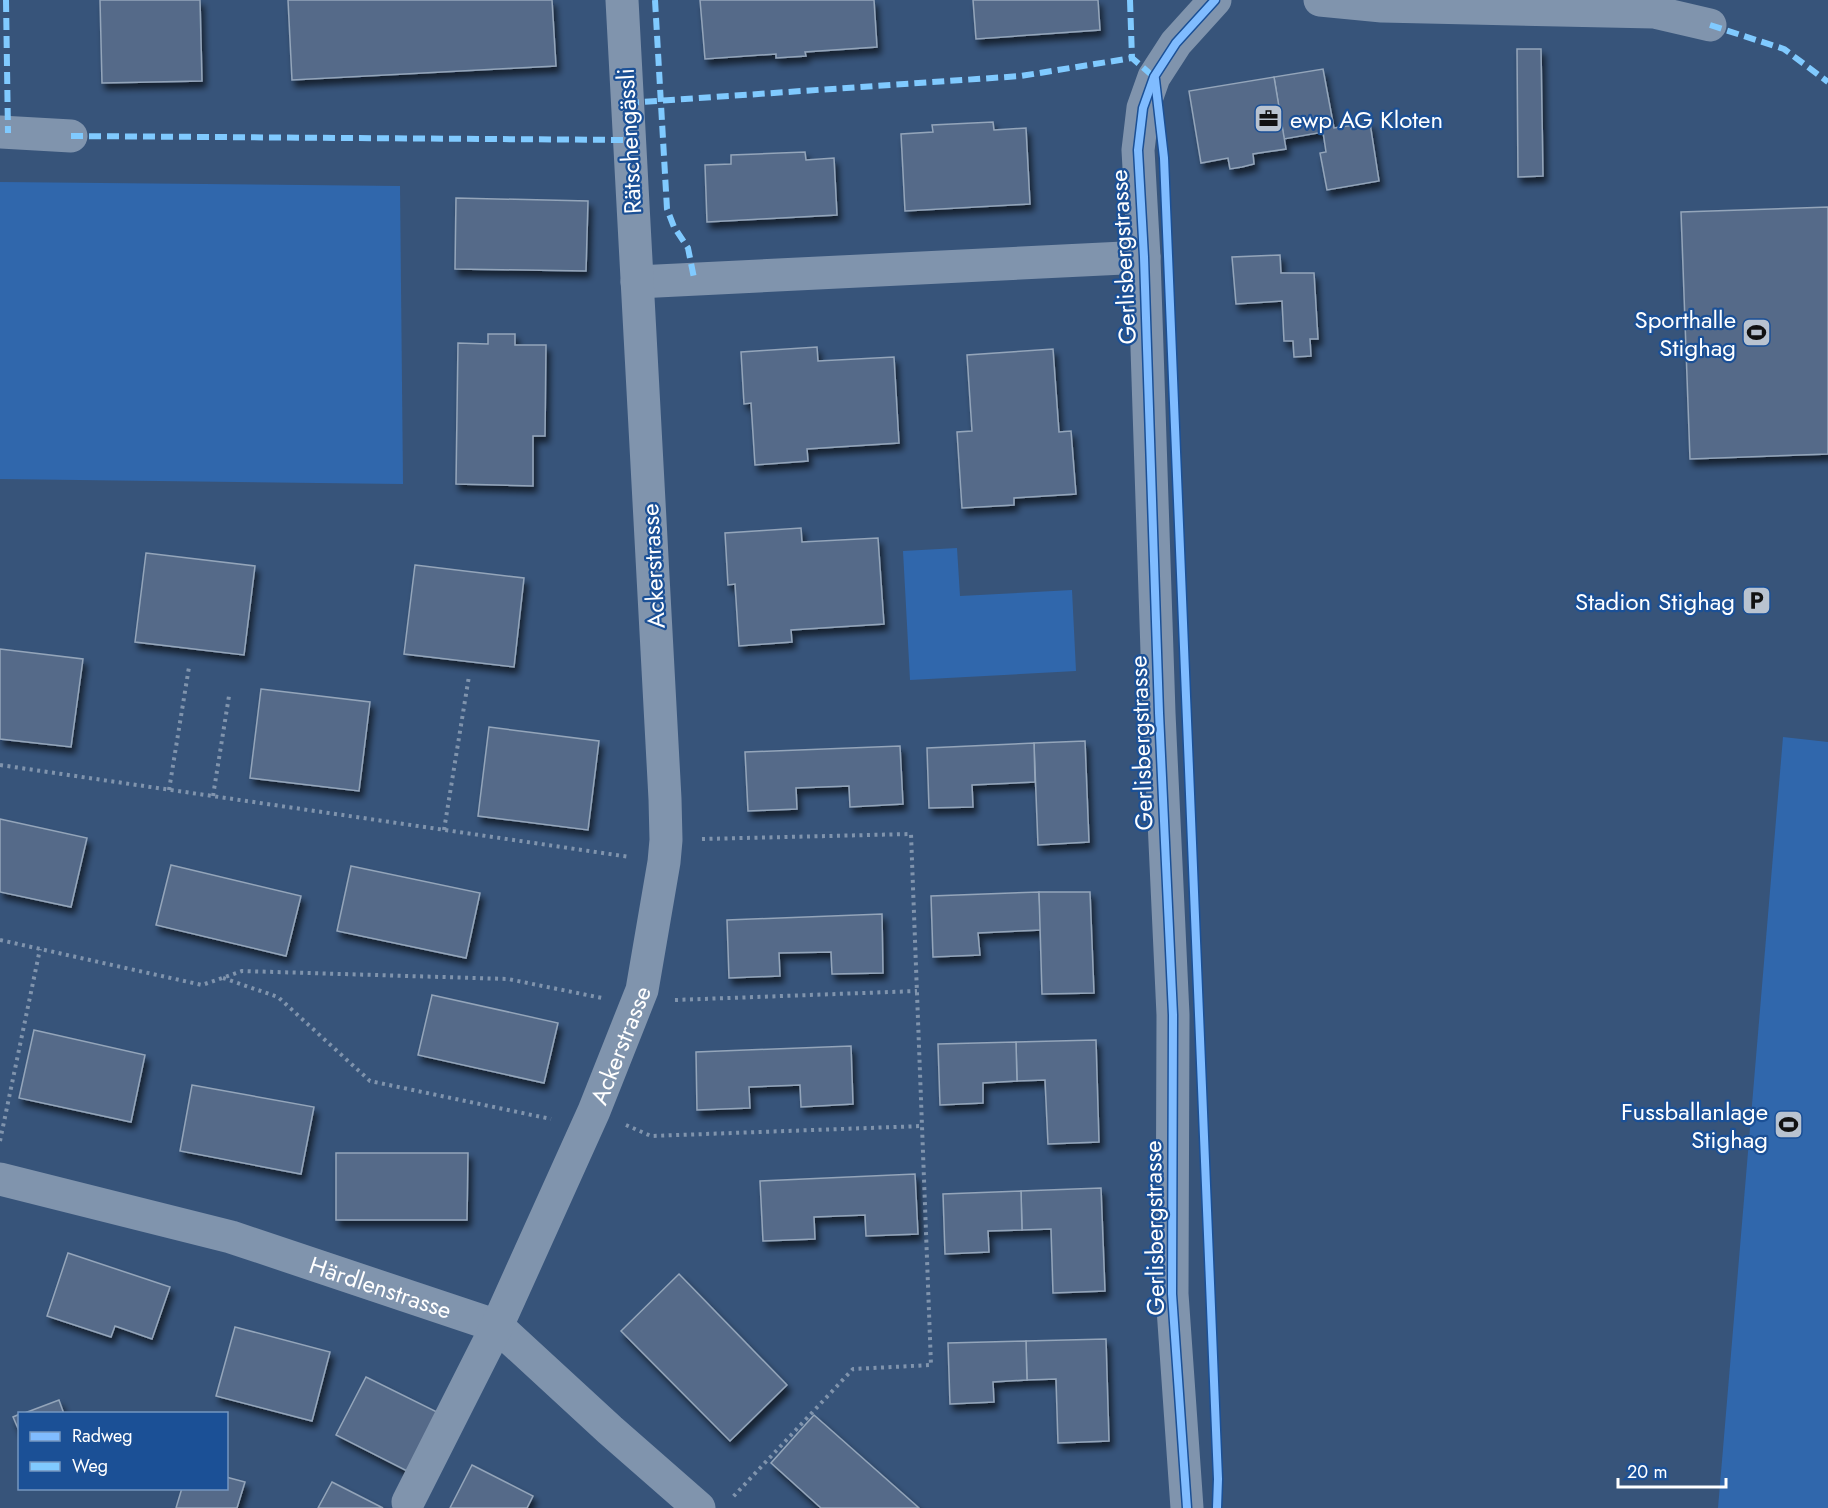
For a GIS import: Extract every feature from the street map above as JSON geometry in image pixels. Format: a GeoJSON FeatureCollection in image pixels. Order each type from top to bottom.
{"type":"FeatureCollection","features":[{"type":"Feature","properties":{"kind":"street","name":"Rätschengässli"},"geometry":{"type":"LineString","coordinates":[[622,0],[637,282]]}},
{"type":"Feature","properties":{"kind":"street","name":"Gerlisbergstrasse"},"geometry":{"type":"LineString","coordinates":[[1187,1508],[1172,1294],[1173,1015],[1138,150],[1143,108],[1154,77],[1176,43],[1215,0]]}},
{"type":"Feature","properties":{"kind":"street"},"geometry":{"type":"LineString","coordinates":[[1320,0],[1382,6],[1654,12],[1710,25]]}},
{"type":"Feature","properties":{"kind":"street"},"geometry":{"type":"LineString","coordinates":[[0,132],[71,136]]}},
{"type":"Feature","properties":{"kind":"street"},"geometry":{"type":"LineString","coordinates":[[637,282],[1144,257]]}},
{"type":"Feature","properties":{"kind":"street","name":"Ackerstrasse"},"geometry":{"type":"LineString","coordinates":[[408,1502],[497,1326],[591,1119],[638,997],[665,851],[664,776],[637,282]]}},
{"type":"Feature","properties":{"kind":"street","name":"Härdlenstrasse"},"geometry":{"type":"LineString","coordinates":[[0,1179],[231,1237],[497,1326],[699,1508]]}},
{"type":"Feature","properties":{"kind":"path"},"geometry":{"type":"LineString","coordinates":[[169,790],[189,667]]}},
{"type":"Feature","properties":{"kind":"path"},"geometry":{"type":"LineString","coordinates":[[444,830],[469,676]]}},
{"type":"Feature","properties":{"kind":"path"},"geometry":{"type":"LineString","coordinates":[[213,796],[230,696]]}},
{"type":"Feature","properties":{"kind":"path"},"geometry":{"type":"LineString","coordinates":[[0,765],[444,830],[665,851],[911,834],[931,1365],[853,1369],[731,1499]]}},
{"type":"Feature","properties":{"kind":"path"},"geometry":{"type":"LineString","coordinates":[[0,940],[202,985],[242,971],[508,979],[638,997],[678,1000],[917,991]]}},
{"type":"Feature","properties":{"kind":"path"},"geometry":{"type":"LineString","coordinates":[[0,1141],[40,949]]}},
{"type":"Feature","properties":{"kind":"path"},"geometry":{"type":"LineString","coordinates":[[222,978],[278,997],[370,1081],[591,1119],[651,1136],[922,1126]]}},
{"type":"Feature","properties":{"kind":"shaded area"},"geometry":{"type":"Polygon","coordinates":[[[0,182],[400,186],[403,484],[0,479],[0,182]]]}},
{"type":"Feature","properties":{"kind":"shaded area"},"geometry":{"type":"Polygon","coordinates":[[[957,548],[960,596],[1072,590],[1076,671],[910,680],[903,551],[957,548]]]}},
{"type":"Feature","properties":{"kind":"shaded area","name":"Fussballanlage Stighag"},"geometry":{"type":"Polygon","coordinates":[[[1783,737],[1828,742],[1828,1508],[1718,1508],[1783,737]]]}},
{"type":"Feature","properties":{"kind":"building"},"geometry":{"type":"Polygon","coordinates":[[[100,0],[200,0],[202,81],[102,83],[100,0]]]}},
{"type":"Feature","properties":{"kind":"building"},"geometry":{"type":"Polygon","coordinates":[[[288,0],[552,0],[556,66],[292,80],[288,0]]]}},
{"type":"Feature","properties":{"kind":"building"},"geometry":{"type":"Polygon","coordinates":[[[700,0],[874,0],[877,47],[805,52],[806,56],[776,58],[776,54],[705,59],[700,0]]]}},
{"type":"Feature","properties":{"kind":"building"},"geometry":{"type":"Polygon","coordinates":[[[973,0],[1098,0],[1100,30],[976,39],[973,0]]]}},
{"type":"Feature","properties":{"kind":"building"},"geometry":{"type":"Polygon","coordinates":[[[1517,49],[1541,49],[1543,176],[1518,177],[1517,49]]]}},
{"type":"Feature","properties":{"kind":"building"},"geometry":{"type":"Polygon","coordinates":[[[1323,69],[1334,128],[1370,123],[1379,181],[1327,190],[1320,153],[1326,152],[1323,132],[1284,139],[1274,77],[1323,69]]]}},
{"type":"Feature","properties":{"kind":"building"},"geometry":{"type":"Polygon","coordinates":[[[1274,77],[1286,149],[1253,154],[1254,164],[1230,169],[1228,158],[1201,163],[1189,91],[1274,77]]]}},
{"type":"Feature","properties":{"kind":"building"},"geometry":{"type":"Polygon","coordinates":[[[993,122],[994,130],[1026,128],[1030,204],[905,211],[901,134],[933,132],[932,125],[993,122]]]}},
{"type":"Feature","properties":{"kind":"building"},"geometry":{"type":"Polygon","coordinates":[[[805,152],[806,160],[834,158],[837,215],[707,222],[705,165],[731,164],[731,155],[805,152]]]}},
{"type":"Feature","properties":{"kind":"building"},"geometry":{"type":"Polygon","coordinates":[[[456,198],[588,201],[586,271],[455,269],[456,198]]]}},
{"type":"Feature","properties":{"kind":"building","name":"Sporthalle Stighag"},"geometry":{"type":"Polygon","coordinates":[[[1828,207],[1828,454],[1690,459],[1681,212],[1828,207]]]}},
{"type":"Feature","properties":{"kind":"building"},"geometry":{"type":"Polygon","coordinates":[[[1280,255],[1281,273],[1314,273],[1318,339],[1310,339],[1311,356],[1294,357],[1293,341],[1284,341],[1282,301],[1236,304],[1232,257],[1280,255]]]}},
{"type":"Feature","properties":{"kind":"building"},"geometry":{"type":"Polygon","coordinates":[[[488,334],[515,334],[515,345],[546,345],[545,436],[533,436],[533,486],[456,484],[458,343],[488,344],[488,334]]]}},
{"type":"Feature","properties":{"kind":"building"},"geometry":{"type":"Polygon","coordinates":[[[817,347],[818,361],[894,357],[899,443],[807,449],[808,461],[755,465],[751,403],[744,404],[741,352],[817,347]]]}},
{"type":"Feature","properties":{"kind":"building"},"geometry":{"type":"Polygon","coordinates":[[[1053,349],[1059,432],[1071,431],[1076,494],[1014,498],[1014,505],[962,508],[957,432],[972,431],[967,355],[1053,349]]]}},
{"type":"Feature","properties":{"kind":"building"},"geometry":{"type":"Polygon","coordinates":[[[801,528],[802,542],[878,538],[884,624],[791,630],[792,642],[739,646],[735,584],[728,585],[725,533],[801,528]]]}},
{"type":"Feature","properties":{"kind":"building"},"geometry":{"type":"Polygon","coordinates":[[[146,553],[255,566],[244,655],[135,642],[146,553]]]}},
{"type":"Feature","properties":{"kind":"building"},"geometry":{"type":"Polygon","coordinates":[[[415,565],[524,578],[514,667],[404,654],[415,565]]]}},
{"type":"Feature","properties":{"kind":"building"},"geometry":{"type":"Polygon","coordinates":[[[0,649],[83,659],[71,747],[0,739],[0,649]]]}},
{"type":"Feature","properties":{"kind":"building"},"geometry":{"type":"Polygon","coordinates":[[[261,689],[370,702],[359,791],[250,778],[261,689]]]}},
{"type":"Feature","properties":{"kind":"building"},"geometry":{"type":"Polygon","coordinates":[[[489,727],[599,741],[588,830],[478,816],[489,727]]]}},
{"type":"Feature","properties":{"kind":"building"},"geometry":{"type":"Polygon","coordinates":[[[1085,741],[1089,842],[1038,845],[1034,743],[1085,741]]]}},
{"type":"Feature","properties":{"kind":"building"},"geometry":{"type":"Polygon","coordinates":[[[1034,743],[1035,782],[972,785],[973,807],[929,808],[927,748],[1034,743]]]}},
{"type":"Feature","properties":{"kind":"building"},"geometry":{"type":"Polygon","coordinates":[[[900,746],[903,804],[850,807],[849,786],[796,788],[797,809],[748,811],[745,752],[900,746]]]}},
{"type":"Feature","properties":{"kind":"building"},"geometry":{"type":"Polygon","coordinates":[[[0,819],[87,838],[71,907],[0,892],[0,819]]]}},
{"type":"Feature","properties":{"kind":"building"},"geometry":{"type":"Polygon","coordinates":[[[171,865],[301,896],[286,956],[156,925],[171,865]]]}},
{"type":"Feature","properties":{"kind":"building"},"geometry":{"type":"Polygon","coordinates":[[[351,866],[480,893],[466,958],[337,931],[351,866]]]}},
{"type":"Feature","properties":{"kind":"building"},"geometry":{"type":"Polygon","coordinates":[[[1039,892],[1041,930],[978,933],[980,955],[933,957],[931,896],[1039,892]]]}},
{"type":"Feature","properties":{"kind":"building"},"geometry":{"type":"Polygon","coordinates":[[[1039,892],[1090,892],[1094,993],[1042,994],[1039,892]]]}},
{"type":"Feature","properties":{"kind":"building"},"geometry":{"type":"Polygon","coordinates":[[[882,914],[883,973],[832,974],[831,952],[779,953],[780,976],[729,978],[727,920],[882,914]]]}},
{"type":"Feature","properties":{"kind":"building"},"geometry":{"type":"Polygon","coordinates":[[[432,995],[558,1023],[544,1083],[418,1055],[432,995]]]}},
{"type":"Feature","properties":{"kind":"building"},"geometry":{"type":"Polygon","coordinates":[[[34,1030],[145,1055],[131,1122],[19,1098],[34,1030]]]}},
{"type":"Feature","properties":{"kind":"building"},"geometry":{"type":"Polygon","coordinates":[[[1096,1040],[1099,1142],[1048,1144],[1045,1080],[1017,1081],[1016,1042],[1096,1040]]]}},
{"type":"Feature","properties":{"kind":"building"},"geometry":{"type":"Polygon","coordinates":[[[1016,1042],[1017,1081],[983,1083],[983,1103],[940,1105],[938,1044],[1016,1042]]]}},
{"type":"Feature","properties":{"kind":"building"},"geometry":{"type":"Polygon","coordinates":[[[851,1046],[853,1104],[801,1107],[800,1085],[749,1087],[750,1108],[697,1110],[696,1052],[851,1046]]]}},
{"type":"Feature","properties":{"kind":"building"},"geometry":{"type":"Polygon","coordinates":[[[192,1085],[314,1107],[301,1174],[180,1151],[192,1085]]]}},
{"type":"Feature","properties":{"kind":"building"},"geometry":{"type":"Polygon","coordinates":[[[336,1153],[468,1153],[467,1220],[336,1220],[336,1153]]]}},
{"type":"Feature","properties":{"kind":"building"},"geometry":{"type":"Polygon","coordinates":[[[915,1174],[918,1234],[866,1236],[865,1215],[814,1217],[815,1239],[763,1241],[760,1181],[915,1174]]]}},
{"type":"Feature","properties":{"kind":"building"},"geometry":{"type":"Polygon","coordinates":[[[1101,1188],[1105,1291],[1053,1293],[1051,1229],[1022,1230],[1021,1191],[1101,1188]]]}},
{"type":"Feature","properties":{"kind":"building"},"geometry":{"type":"Polygon","coordinates":[[[1021,1191],[1022,1230],[988,1231],[989,1252],[945,1254],[943,1194],[1021,1191]]]}},
{"type":"Feature","properties":{"kind":"building"},"geometry":{"type":"Polygon","coordinates":[[[68,1253],[170,1287],[152,1339],[115,1326],[111,1337],[47,1316],[68,1253]]]}},
{"type":"Feature","properties":{"kind":"building"},"geometry":{"type":"Polygon","coordinates":[[[679,1274],[787,1385],[730,1441],[621,1331],[679,1274]]]}},
{"type":"Feature","properties":{"kind":"building"},"geometry":{"type":"Polygon","coordinates":[[[235,1327],[330,1352],[312,1421],[216,1396],[235,1327]]]}},
{"type":"Feature","properties":{"kind":"building"},"geometry":{"type":"Polygon","coordinates":[[[1106,1339],[1109,1441],[1058,1443],[1056,1379],[1027,1380],[1026,1341],[1106,1339]]]}},
{"type":"Feature","properties":{"kind":"building"},"geometry":{"type":"Polygon","coordinates":[[[1026,1341],[1027,1380],[993,1382],[994,1402],[950,1404],[948,1343],[1026,1341]]]}},
{"type":"Feature","properties":{"kind":"building"},"geometry":{"type":"Polygon","coordinates":[[[366,1377],[441,1414],[411,1473],[336,1435],[366,1377]]]}},
{"type":"Feature","properties":{"kind":"building"},"geometry":{"type":"Polygon","coordinates":[[[59,1400],[63,1412],[27,1412],[59,1400]]]}},
{"type":"Feature","properties":{"kind":"building"},"geometry":{"type":"Polygon","coordinates":[[[18,1415],[18,1428],[13,1417],[18,1415]]]}},
{"type":"Feature","properties":{"kind":"building"},"geometry":{"type":"Polygon","coordinates":[[[814,1415],[919,1508],[821,1508],[771,1463],[814,1415]]]}},
{"type":"Feature","properties":{"kind":"building"},"geometry":{"type":"Polygon","coordinates":[[[472,1465],[533,1496],[527,1508],[450,1508],[472,1465]]]}},
{"type":"Feature","properties":{"kind":"building"},"geometry":{"type":"Polygon","coordinates":[[[228,1478],[245,1482],[237,1508],[176,1508],[181,1490],[228,1490],[228,1478]]]}},
{"type":"Feature","properties":{"kind":"building"},"geometry":{"type":"Polygon","coordinates":[[[332,1482],[383,1508],[318,1508],[332,1482]]]}},
{"type":"Feature","properties":{"kind":"marked path"},"geometry":{"type":"LineString","coordinates":[[6,0],[8,133]]}},
{"type":"Feature","properties":{"kind":"marked path"},"geometry":{"type":"LineString","coordinates":[[655,0],[667,209],[674,227],[688,248],[694,278]]}},
{"type":"Feature","properties":{"kind":"marked path"},"geometry":{"type":"LineString","coordinates":[[1130,0],[1132,58]]}},
{"type":"Feature","properties":{"kind":"marked path"},"geometry":{"type":"LineString","coordinates":[[1710,25],[1784,49],[1828,82]]}},
{"type":"Feature","properties":{"kind":"marked path"},"geometry":{"type":"LineString","coordinates":[[627,103],[1021,76],[1132,58],[1154,77]]}},
{"type":"Feature","properties":{"kind":"marked path"},"geometry":{"type":"LineString","coordinates":[[71,136],[628,140]]}},
{"type":"Feature","properties":{"kind":"cycle path"},"geometry":{"type":"LineString","coordinates":[[1187,1508],[1172,1294],[1173,1015],[1138,150],[1143,108],[1154,77],[1176,43],[1215,0]]}},
{"type":"Feature","properties":{"kind":"cycle path"},"geometry":{"type":"LineString","coordinates":[[1155,79],[1164,158],[1218,1479],[1217,1508]]}},
{"type":"Feature","properties":{"kind":"place","name":"ewp AG Kloten"},"geometry":{"type":"Point","coordinates":[1269,119]}},
{"type":"Feature","properties":{"kind":"place","name":"Sporthalle Stighag"},"geometry":{"type":"Point","coordinates":[1757,333]}},
{"type":"Feature","properties":{"kind":"place","name":"Stadion Stighag"},"geometry":{"type":"Point","coordinates":[1756,601]}},
{"type":"Feature","properties":{"kind":"place","name":"Fussballanlage Stighag"},"geometry":{"type":"Point","coordinates":[1789,1125]}}]}
